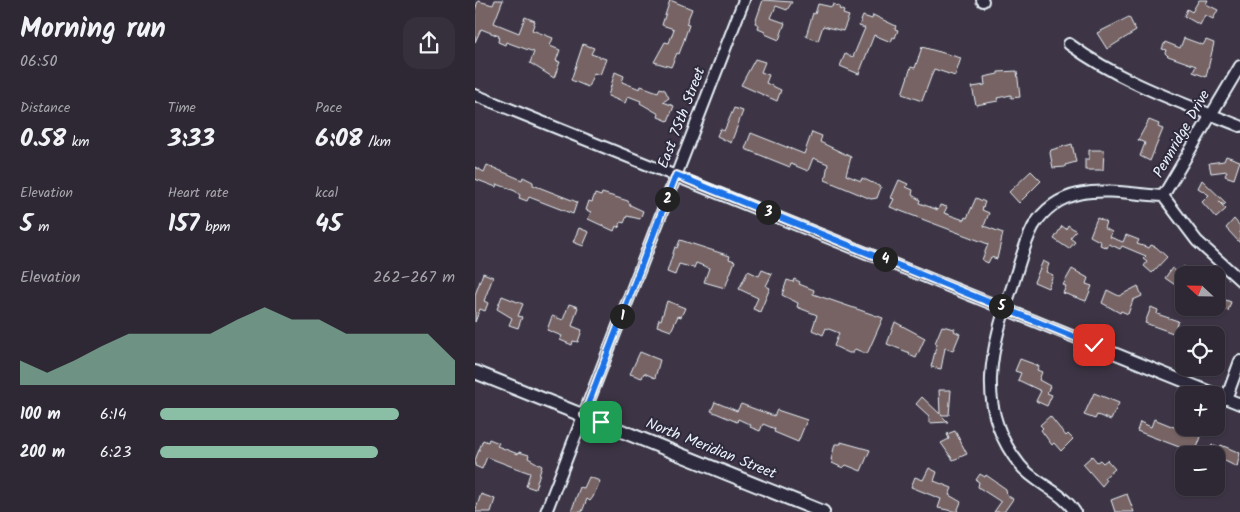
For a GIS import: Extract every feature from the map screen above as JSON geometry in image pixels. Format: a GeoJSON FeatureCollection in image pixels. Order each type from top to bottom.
{"type":"FeatureCollection","features":[{"type":"Feature","properties":{"kind":"main road","name":"North Meridian Street"},"geometry":{"type":"LineString","coordinates":[[475,372],[823,512]]}},
{"type":"Feature","properties":{"kind":"street","name":"East 75th Street"},"geometry":{"type":"LineString","coordinates":[[546,512],[744,0]]}},
{"type":"Feature","properties":{"kind":"street"},"geometry":{"type":"LineString","coordinates":[[1069,44],[1128,82],[1240,126]]}},
{"type":"Feature","properties":{"kind":"street","name":"Pennridge Drive"},"geometry":{"type":"LineString","coordinates":[[1240,66],[1163,196],[1197,241],[1240,280]]}},
{"type":"Feature","properties":{"kind":"street"},"geometry":{"type":"LineString","coordinates":[[475,95],[1240,404]]}},
{"type":"Feature","properties":{"kind":"street"},"geometry":{"type":"LineString","coordinates":[[1075,512],[1065,500],[1036,481],[1020,465],[1003,440],[997,424],[991,396],[990,375],[1005,308],[1033,227],[1040,215],[1051,204],[1064,197],[1087,192],[1163,196]]}},
{"type":"Feature","properties":{"kind":"street"},"geometry":{"type":"LineString","coordinates":[[1226,399],[1240,361]]}},
{"type":"Feature","properties":{"kind":"building"},"geometry":{"type":"Polygon","coordinates":[[[495,0],[503,0],[494,23],[519,33],[525,17],[535,21],[532,30],[553,38],[550,46],[560,50],[556,61],[560,62],[554,78],[530,63],[534,52],[506,42],[505,45],[498,42],[499,36],[481,29],[475,42],[475,10],[478,1],[493,5],[495,0]]]}},
{"type":"Feature","properties":{"kind":"building"},"geometry":{"type":"Polygon","coordinates":[[[670,0],[692,9],[686,24],[689,25],[682,46],[671,67],[654,62],[665,42],[669,43],[674,29],[662,25],[670,0]]]}},
{"type":"Feature","properties":{"kind":"building"},"geometry":{"type":"Polygon","coordinates":[[[763,0],[792,2],[787,10],[776,6],[771,18],[785,23],[779,40],[765,34],[765,32],[758,29],[759,25],[755,23],[763,0]]]}},
{"type":"Feature","properties":{"kind":"building"},"geometry":{"type":"Polygon","coordinates":[[[1199,0],[1208,0],[1206,4],[1218,10],[1213,19],[1205,15],[1200,25],[1184,16],[1187,9],[1192,12],[1199,0]]]}},
{"type":"Feature","properties":{"kind":"building"},"geometry":{"type":"Polygon","coordinates":[[[818,4],[832,7],[833,4],[844,11],[843,14],[849,16],[843,31],[823,26],[818,41],[806,36],[813,13],[815,14],[818,4]]]}},
{"type":"Feature","properties":{"kind":"building"},"geometry":{"type":"Polygon","coordinates":[[[873,15],[896,26],[895,29],[898,30],[895,38],[893,37],[891,42],[874,35],[859,74],[840,66],[845,54],[853,57],[865,28],[859,26],[863,16],[872,19],[873,15]]]}},
{"type":"Feature","properties":{"kind":"building"},"geometry":{"type":"Polygon","coordinates":[[[1129,17],[1136,31],[1107,49],[1097,33],[1129,17]]]}},
{"type":"Feature","properties":{"kind":"building"},"geometry":{"type":"Polygon","coordinates":[[[1184,38],[1203,45],[1206,40],[1214,43],[1206,77],[1193,72],[1196,66],[1168,56],[1165,53],[1166,50],[1162,49],[1165,42],[1180,48],[1184,38]]]}},
{"type":"Feature","properties":{"kind":"building"},"geometry":{"type":"Polygon","coordinates":[[[583,44],[594,48],[591,54],[606,59],[600,75],[594,73],[588,87],[571,80],[583,44]]]}},
{"type":"Feature","properties":{"kind":"building"},"geometry":{"type":"Polygon","coordinates":[[[922,47],[961,58],[955,76],[934,69],[922,101],[902,94],[911,67],[915,68],[922,47]]]}},
{"type":"Feature","properties":{"kind":"building"},"geometry":{"type":"Polygon","coordinates":[[[755,59],[765,62],[761,72],[769,75],[766,83],[781,90],[777,101],[741,85],[755,59]]]}},
{"type":"Feature","properties":{"kind":"building"},"geometry":{"type":"Polygon","coordinates":[[[1017,71],[1020,97],[1011,98],[1011,95],[997,98],[998,101],[976,105],[972,87],[985,85],[984,77],[998,74],[998,72],[1017,71]]]}},
{"type":"Feature","properties":{"kind":"building"},"geometry":{"type":"Polygon","coordinates":[[[615,72],[624,76],[622,82],[640,89],[641,86],[658,92],[660,88],[665,90],[669,98],[663,102],[674,106],[668,121],[658,117],[659,114],[640,103],[641,101],[628,96],[625,103],[608,96],[615,72]]]}},
{"type":"Feature","properties":{"kind":"building"},"geometry":{"type":"Polygon","coordinates":[[[734,108],[743,111],[731,143],[717,136],[720,129],[724,131],[734,108]]]}},
{"type":"Feature","properties":{"kind":"building"},"geometry":{"type":"Polygon","coordinates":[[[1149,120],[1159,124],[1158,127],[1163,129],[1150,161],[1140,156],[1145,143],[1138,140],[1149,120]]]}},
{"type":"Feature","properties":{"kind":"building"},"geometry":{"type":"Polygon","coordinates":[[[812,132],[822,136],[820,142],[851,157],[846,175],[861,181],[862,178],[881,187],[877,198],[871,199],[825,180],[828,164],[813,158],[808,171],[791,164],[790,167],[745,149],[751,133],[804,154],[812,132]]]}},
{"type":"Feature","properties":{"kind":"building"},"geometry":{"type":"Polygon","coordinates":[[[1072,144],[1076,162],[1065,165],[1065,167],[1053,168],[1051,150],[1072,144]]]}},
{"type":"Feature","properties":{"kind":"building"},"geometry":{"type":"Polygon","coordinates":[[[1089,150],[1104,150],[1103,170],[1085,170],[1085,159],[1089,159],[1089,150]]]}},
{"type":"Feature","properties":{"kind":"building"},"geometry":{"type":"Polygon","coordinates":[[[1226,156],[1240,161],[1234,179],[1225,176],[1227,171],[1211,173],[1209,163],[1224,161],[1226,156]]]}},
{"type":"Feature","properties":{"kind":"building"},"geometry":{"type":"Polygon","coordinates":[[[487,165],[522,180],[523,177],[533,182],[533,185],[577,202],[573,214],[529,197],[527,201],[519,198],[520,195],[515,191],[497,184],[496,187],[475,179],[475,167],[484,172],[487,165]]]}},
{"type":"Feature","properties":{"kind":"building"},"geometry":{"type":"Polygon","coordinates":[[[1031,171],[1041,181],[1019,203],[1009,192],[1031,171]]]}},
{"type":"Feature","properties":{"kind":"building"},"geometry":{"type":"Polygon","coordinates":[[[899,180],[908,184],[906,187],[913,190],[912,195],[920,200],[919,203],[938,210],[940,205],[947,207],[944,213],[964,220],[965,217],[967,218],[976,198],[985,202],[982,210],[989,213],[984,226],[1003,233],[997,259],[991,257],[988,263],[982,260],[988,244],[890,207],[894,199],[891,198],[899,180]]]}},
{"type":"Feature","properties":{"kind":"building"},"geometry":{"type":"Polygon","coordinates":[[[1202,180],[1226,203],[1224,205],[1218,201],[1226,209],[1216,218],[1202,202],[1209,195],[1198,188],[1202,180]]]}},
{"type":"Feature","properties":{"kind":"building"},"geometry":{"type":"Polygon","coordinates":[[[602,193],[628,201],[630,205],[643,211],[640,219],[627,216],[624,223],[621,222],[619,228],[616,226],[614,231],[588,219],[591,212],[586,210],[589,201],[592,202],[595,194],[601,196],[602,193]]]}},
{"type":"Feature","properties":{"kind":"building"},"geometry":{"type":"Polygon","coordinates":[[[1097,218],[1106,222],[1104,228],[1112,232],[1110,237],[1123,242],[1126,235],[1139,240],[1137,244],[1149,248],[1151,245],[1156,247],[1167,257],[1152,273],[1144,266],[1147,262],[1143,259],[1146,256],[1122,246],[1120,249],[1109,244],[1107,248],[1100,245],[1101,242],[1090,236],[1097,218]]]}},
{"type":"Feature","properties":{"kind":"building"},"geometry":{"type":"Polygon","coordinates":[[[1234,219],[1240,226],[1240,243],[1226,228],[1234,219]]]}},
{"type":"Feature","properties":{"kind":"building"},"geometry":{"type":"Polygon","coordinates":[[[1068,225],[1076,231],[1070,238],[1075,242],[1069,249],[1054,239],[1062,226],[1066,229],[1068,225]]]}},
{"type":"Feature","properties":{"kind":"building"},"geometry":{"type":"Polygon","coordinates":[[[579,228],[589,232],[583,246],[573,242],[579,228]]]}},
{"type":"Feature","properties":{"kind":"building"},"geometry":{"type":"Polygon","coordinates":[[[680,240],[730,256],[729,259],[735,261],[725,288],[704,282],[709,268],[696,263],[694,268],[679,264],[675,275],[667,272],[675,247],[677,248],[680,240]]]}},
{"type":"Feature","properties":{"kind":"building"},"geometry":{"type":"Polygon","coordinates":[[[1043,261],[1049,264],[1046,272],[1053,275],[1048,288],[1034,282],[1043,261]]]}},
{"type":"Feature","properties":{"kind":"building"},"geometry":{"type":"Polygon","coordinates":[[[1172,268],[1175,270],[1175,285],[1165,278],[1172,268]]]}},
{"type":"Feature","properties":{"kind":"building"},"geometry":{"type":"Polygon","coordinates":[[[1072,269],[1088,278],[1086,284],[1092,286],[1086,301],[1063,293],[1066,286],[1063,285],[1072,269]]]}},
{"type":"Feature","properties":{"kind":"building"},"geometry":{"type":"Polygon","coordinates":[[[762,270],[772,274],[766,286],[770,288],[760,312],[753,309],[758,298],[739,289],[748,271],[759,276],[762,270]]]}},
{"type":"Feature","properties":{"kind":"building"},"geometry":{"type":"Polygon","coordinates":[[[483,273],[493,277],[484,301],[488,303],[485,311],[480,309],[475,322],[475,295],[483,273]]]}},
{"type":"Feature","properties":{"kind":"building"},"geometry":{"type":"Polygon","coordinates":[[[794,279],[800,282],[799,284],[814,290],[813,294],[883,318],[867,354],[855,349],[853,353],[849,353],[834,346],[839,333],[826,328],[823,335],[812,330],[817,315],[797,307],[798,303],[782,295],[787,280],[793,282],[794,279]]]}},
{"type":"Feature","properties":{"kind":"building"},"geometry":{"type":"Polygon","coordinates":[[[1138,286],[1142,296],[1133,300],[1128,314],[1121,311],[1120,313],[1102,303],[1107,290],[1119,296],[1138,286]]]}},
{"type":"Feature","properties":{"kind":"building"},"geometry":{"type":"Polygon","coordinates":[[[502,296],[523,304],[518,316],[522,317],[518,328],[509,325],[512,318],[497,309],[502,296]]]}},
{"type":"Feature","properties":{"kind":"building"},"geometry":{"type":"Polygon","coordinates":[[[1225,300],[1231,302],[1228,311],[1225,310],[1225,300]]]}},
{"type":"Feature","properties":{"kind":"building"},"geometry":{"type":"Polygon","coordinates":[[[667,301],[685,308],[681,317],[678,316],[671,331],[657,326],[667,301]]]}},
{"type":"Feature","properties":{"kind":"building"},"geometry":{"type":"Polygon","coordinates":[[[569,304],[578,307],[572,326],[582,330],[578,342],[573,341],[572,345],[560,340],[562,336],[547,330],[552,316],[563,320],[569,304]]]}},
{"type":"Feature","properties":{"kind":"building"},"geometry":{"type":"Polygon","coordinates":[[[1151,307],[1158,310],[1157,314],[1178,321],[1173,333],[1145,323],[1151,307]]]}},
{"type":"Feature","properties":{"kind":"building"},"geometry":{"type":"Polygon","coordinates":[[[895,322],[925,338],[916,358],[909,355],[910,353],[887,344],[895,322]]]}},
{"type":"Feature","properties":{"kind":"building"},"geometry":{"type":"Polygon","coordinates":[[[942,326],[955,329],[954,331],[960,334],[953,351],[945,348],[941,369],[931,367],[937,344],[935,343],[942,326]]]}},
{"type":"Feature","properties":{"kind":"building"},"geometry":{"type":"Polygon","coordinates":[[[640,352],[660,360],[655,378],[644,373],[642,378],[630,374],[640,352]]]}},
{"type":"Feature","properties":{"kind":"building"},"geometry":{"type":"Polygon","coordinates":[[[1020,359],[1039,366],[1037,370],[1042,372],[1039,380],[1050,386],[1047,393],[1052,395],[1047,406],[1036,401],[1041,391],[1018,380],[1021,373],[1015,371],[1020,359]]]}},
{"type":"Feature","properties":{"kind":"building"},"geometry":{"type":"Polygon","coordinates":[[[939,390],[951,390],[949,415],[941,415],[948,422],[929,423],[929,416],[916,404],[922,397],[940,414],[939,390]]]}},
{"type":"Feature","properties":{"kind":"building"},"geometry":{"type":"Polygon","coordinates":[[[1094,393],[1119,403],[1111,420],[1097,415],[1095,419],[1084,415],[1094,393]]]}},
{"type":"Feature","properties":{"kind":"building"},"geometry":{"type":"Polygon","coordinates":[[[715,402],[737,411],[741,404],[774,416],[777,410],[807,420],[798,442],[774,432],[775,429],[763,424],[760,431],[738,419],[737,422],[711,411],[715,402]]]}},
{"type":"Feature","properties":{"kind":"building"},"geometry":{"type":"Polygon","coordinates":[[[1050,416],[1066,436],[1068,434],[1073,439],[1061,451],[1054,443],[1052,445],[1041,430],[1043,428],[1040,425],[1050,416]]]}},
{"type":"Feature","properties":{"kind":"building"},"geometry":{"type":"Polygon","coordinates":[[[1154,419],[1175,427],[1175,436],[1201,437],[1198,446],[1177,446],[1137,431],[1140,422],[1151,427],[1154,419]]]}},
{"type":"Feature","properties":{"kind":"building"},"geometry":{"type":"Polygon","coordinates":[[[955,431],[967,454],[953,460],[941,443],[949,439],[947,434],[955,431]]]}},
{"type":"Feature","properties":{"kind":"building"},"geometry":{"type":"Polygon","coordinates":[[[489,439],[499,443],[497,446],[518,454],[519,452],[529,455],[528,458],[542,466],[535,489],[526,486],[530,473],[487,457],[482,469],[475,466],[475,460],[483,440],[488,442],[489,439]]]}},
{"type":"Feature","properties":{"kind":"building"},"geometry":{"type":"Polygon","coordinates":[[[841,442],[870,450],[861,471],[846,465],[843,468],[832,463],[835,444],[841,444],[841,442]]]}},
{"type":"Feature","properties":{"kind":"building"},"geometry":{"type":"Polygon","coordinates":[[[1225,447],[1240,453],[1237,467],[1225,461],[1225,447]]]}},
{"type":"Feature","properties":{"kind":"building"},"geometry":{"type":"Polygon","coordinates":[[[1092,456],[1097,462],[1100,460],[1103,463],[1107,460],[1115,469],[1104,478],[1106,481],[1102,486],[1083,464],[1092,456]]]}},
{"type":"Feature","properties":{"kind":"building"},"geometry":{"type":"Polygon","coordinates":[[[929,468],[937,472],[934,481],[952,488],[949,495],[961,502],[957,512],[938,508],[941,499],[911,487],[915,477],[923,480],[929,468]]]}},
{"type":"Feature","properties":{"kind":"building"},"geometry":{"type":"Polygon","coordinates":[[[980,474],[985,477],[986,475],[1006,489],[1007,495],[1013,499],[1004,512],[994,512],[1001,502],[978,487],[979,482],[976,480],[980,474]]]}},
{"type":"Feature","properties":{"kind":"building"},"geometry":{"type":"Polygon","coordinates":[[[589,477],[600,481],[593,497],[590,501],[587,499],[582,512],[571,512],[580,487],[584,488],[589,477]]]}},
{"type":"Feature","properties":{"kind":"building"},"geometry":{"type":"Polygon","coordinates":[[[481,494],[495,499],[491,512],[475,512],[481,494]]]}},
{"type":"Feature","properties":{"kind":"building"},"geometry":{"type":"Polygon","coordinates":[[[1127,494],[1134,512],[1115,512],[1111,500],[1127,494]]]}},
{"type":"Feature","properties":{"kind":"route"},"geometry":{"type":"LineString","coordinates":[[601,422],[584,415],[676,175],[1094,345]]}}]}
